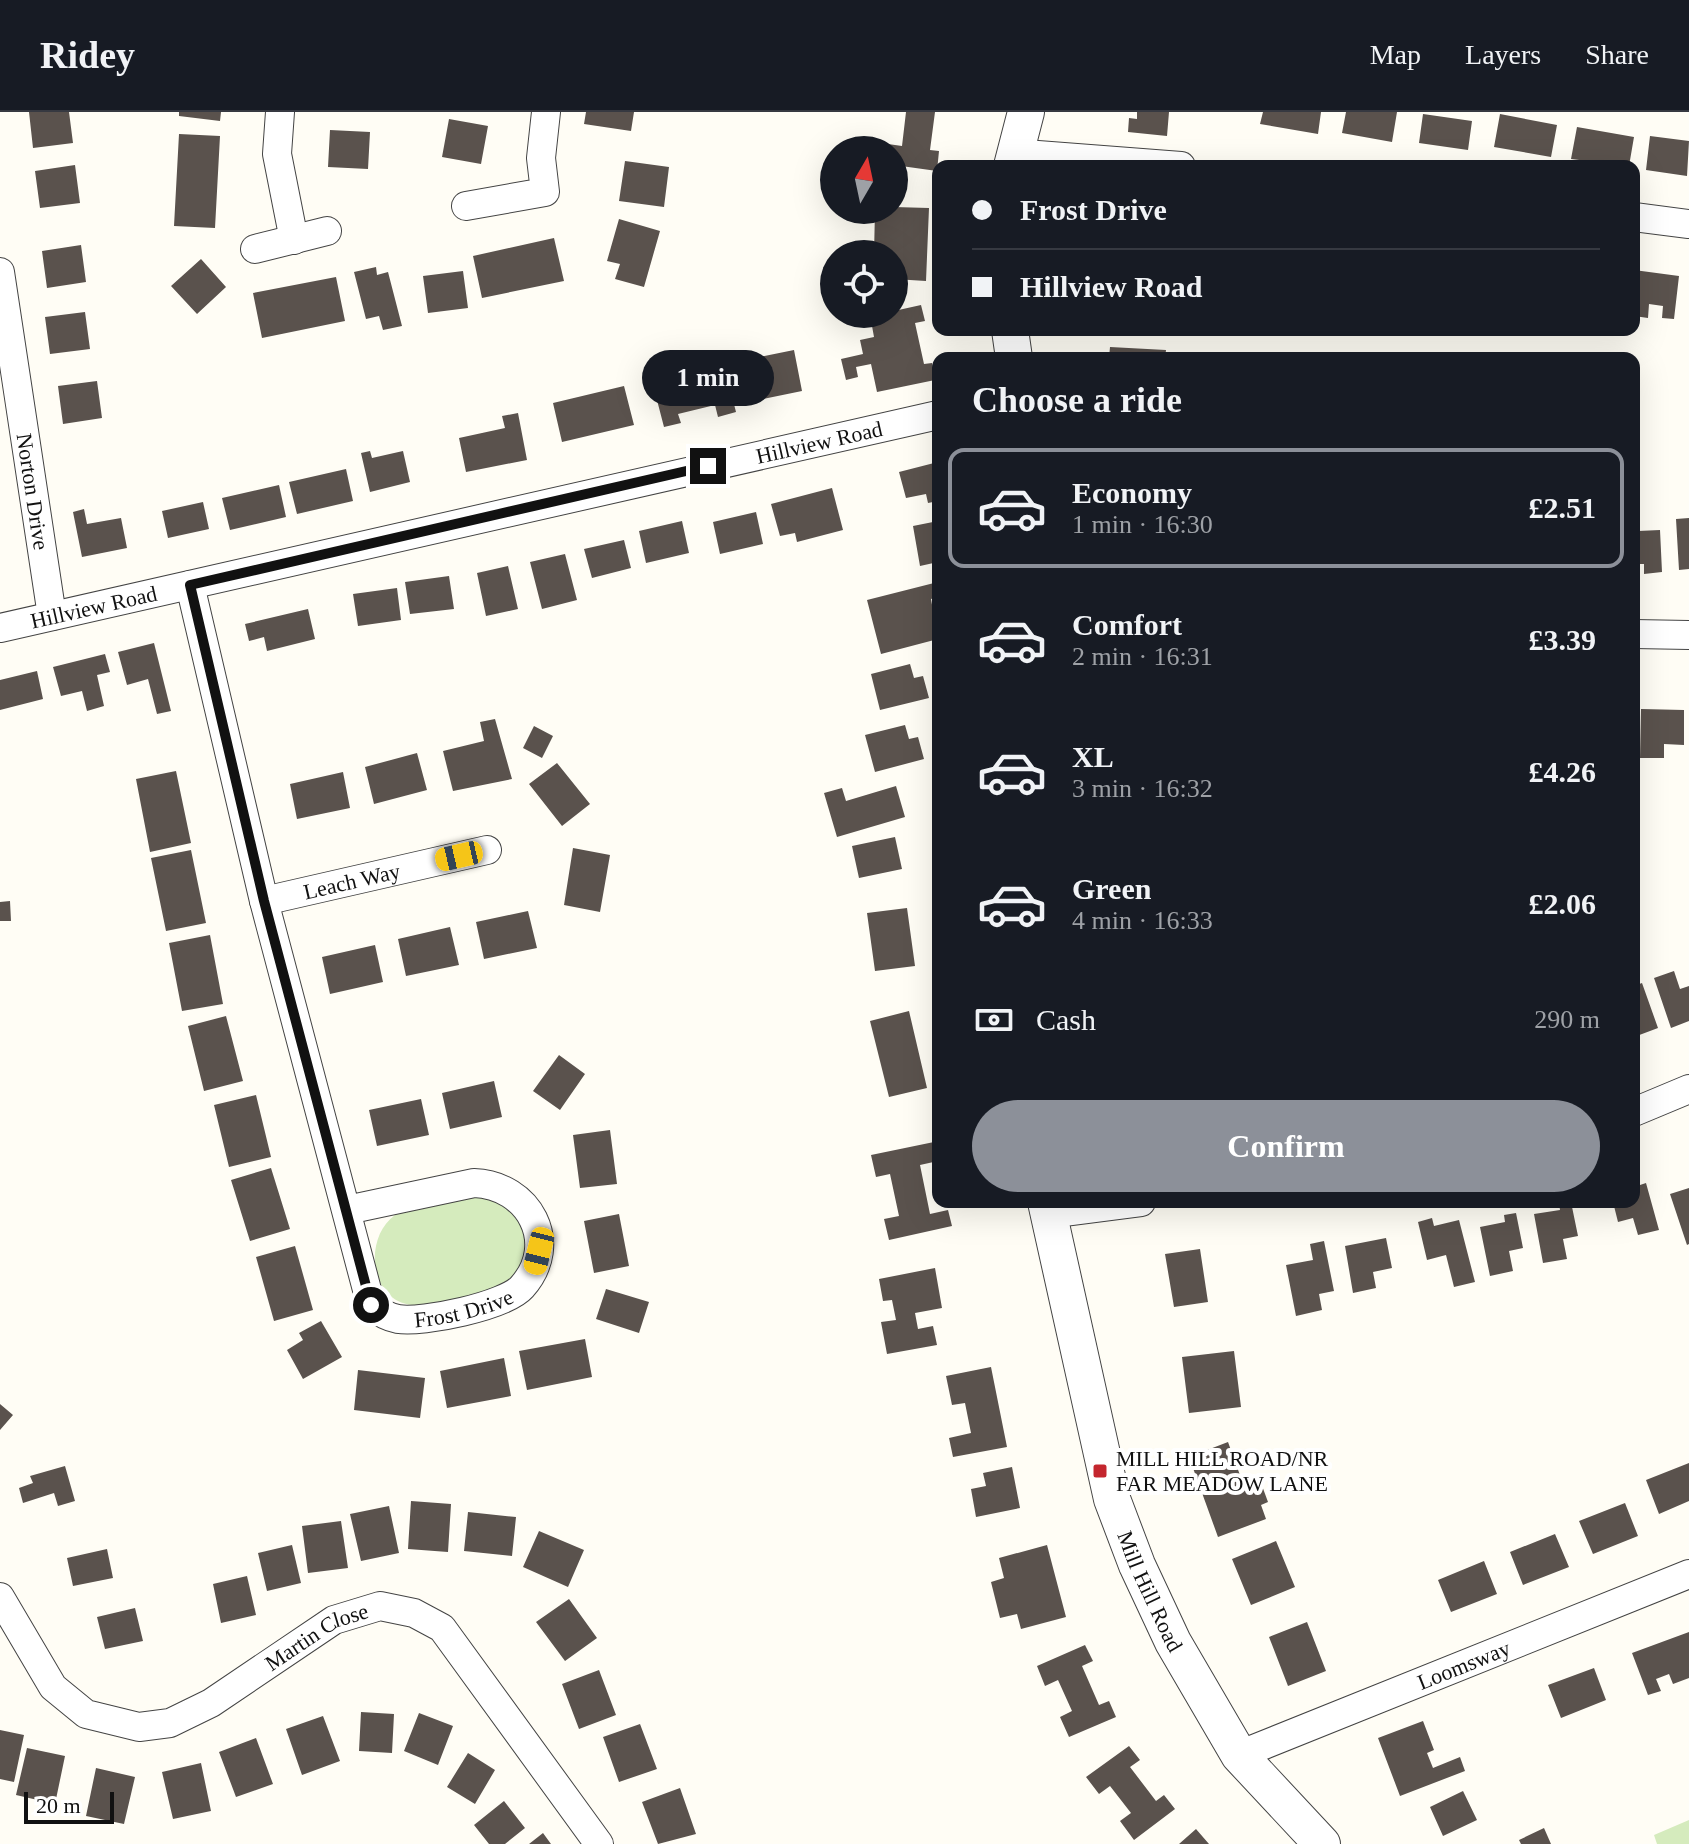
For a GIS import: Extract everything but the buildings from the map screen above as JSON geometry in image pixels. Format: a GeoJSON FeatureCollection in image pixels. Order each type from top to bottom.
{"type":"FeatureCollection","features":[{"type":"Feature","properties":{"kind":"street"},"geometry":{"type":"LineString","coordinates":[[280,112],[277,154],[294,240]]}},
{"type":"Feature","properties":{"kind":"street"},"geometry":{"type":"LineString","coordinates":[[466,206],[545,192],[541,158],[546,112]]}},
{"type":"Feature","properties":{"kind":"street"},"geometry":{"type":"LineString","coordinates":[[1026,112],[1012,159],[1036,160]]}},
{"type":"Feature","properties":{"kind":"street"},"geometry":{"type":"LineString","coordinates":[[1640,218],[1689,224]]}},
{"type":"Feature","properties":{"kind":"street"},"geometry":{"type":"LineString","coordinates":[[255,249],[327,231]]}},
{"type":"Feature","properties":{"kind":"street","name":"Norton Drive"},"geometry":{"type":"LineString","coordinates":[[0,272],[52,616]]}},
{"type":"Feature","properties":{"kind":"street","name":"Hillview Road"},"geometry":{"type":"LineString","coordinates":[[0,628],[932,416]]}},
{"type":"Feature","properties":{"kind":"street","name":"Frost Drive"},"geometry":{"type":"LineString","coordinates":[[190,585],[264,901],[371,1305],[382,1314],[400,1319],[428,1319],[497,1302],[519,1290],[533,1272],[539,1251],[538,1229],[528,1208],[495,1184],[474,1183],[347,1210]]}},
{"type":"Feature","properties":{"kind":"street"},"geometry":{"type":"LineString","coordinates":[[1640,634],[1689,635]]}},
{"type":"Feature","properties":{"kind":"street","name":"Leach Way"},"geometry":{"type":"LineString","coordinates":[[264,901],[487,850]]}},
{"type":"Feature","properties":{"kind":"street"},"geometry":{"type":"LineString","coordinates":[[1640,1109],[1689,1089]]}},
{"type":"Feature","properties":{"kind":"street","name":"Mill Hill Road"},"geometry":{"type":"LineString","coordinates":[[1047,1208],[1112,1499],[1173,1642],[1239,1755],[1322,1844]]}},
{"type":"Feature","properties":{"kind":"street","name":"Loomsway"},"geometry":{"type":"LineString","coordinates":[[1239,1755],[1689,1574]]}},
{"type":"Feature","properties":{"kind":"street","name":"Martin Close"},"geometry":{"type":"LineString","coordinates":[[0,1597],[53,1687],[86,1714],[139,1727],[170,1723],[211,1703],[334,1620],[380,1606],[414,1613],[442,1628],[599,1844]]}},
{"type":"Feature","properties":{"kind":"green space"},"geometry":{"type":"Polygon","coordinates":[[[472,1196],[494,1201],[518,1216],[525,1234],[525,1251],[516,1276],[497,1287],[450,1300],[422,1305],[397,1301],[386,1292],[375,1266],[378,1238],[385,1225],[395,1215],[411,1208],[472,1196]]]}},
{"type":"Feature","properties":{"kind":"green space"},"geometry":{"type":"Polygon","coordinates":[[[1689,1820],[1689,1844],[1657,1844],[1654,1835],[1689,1820]]]}},
{"type":"Feature","properties":{"kind":"place","name":"MILL HILL ROAD/NR FAR MEADOW LANE"},"geometry":{"type":"Point","coordinates":[1100,1471]}},
{"type":"Feature","properties":{"kind":"route"},"geometry":{"type":"LineString","coordinates":[[371,1305],[264,901],[190,585],[708,466]]}}]}
